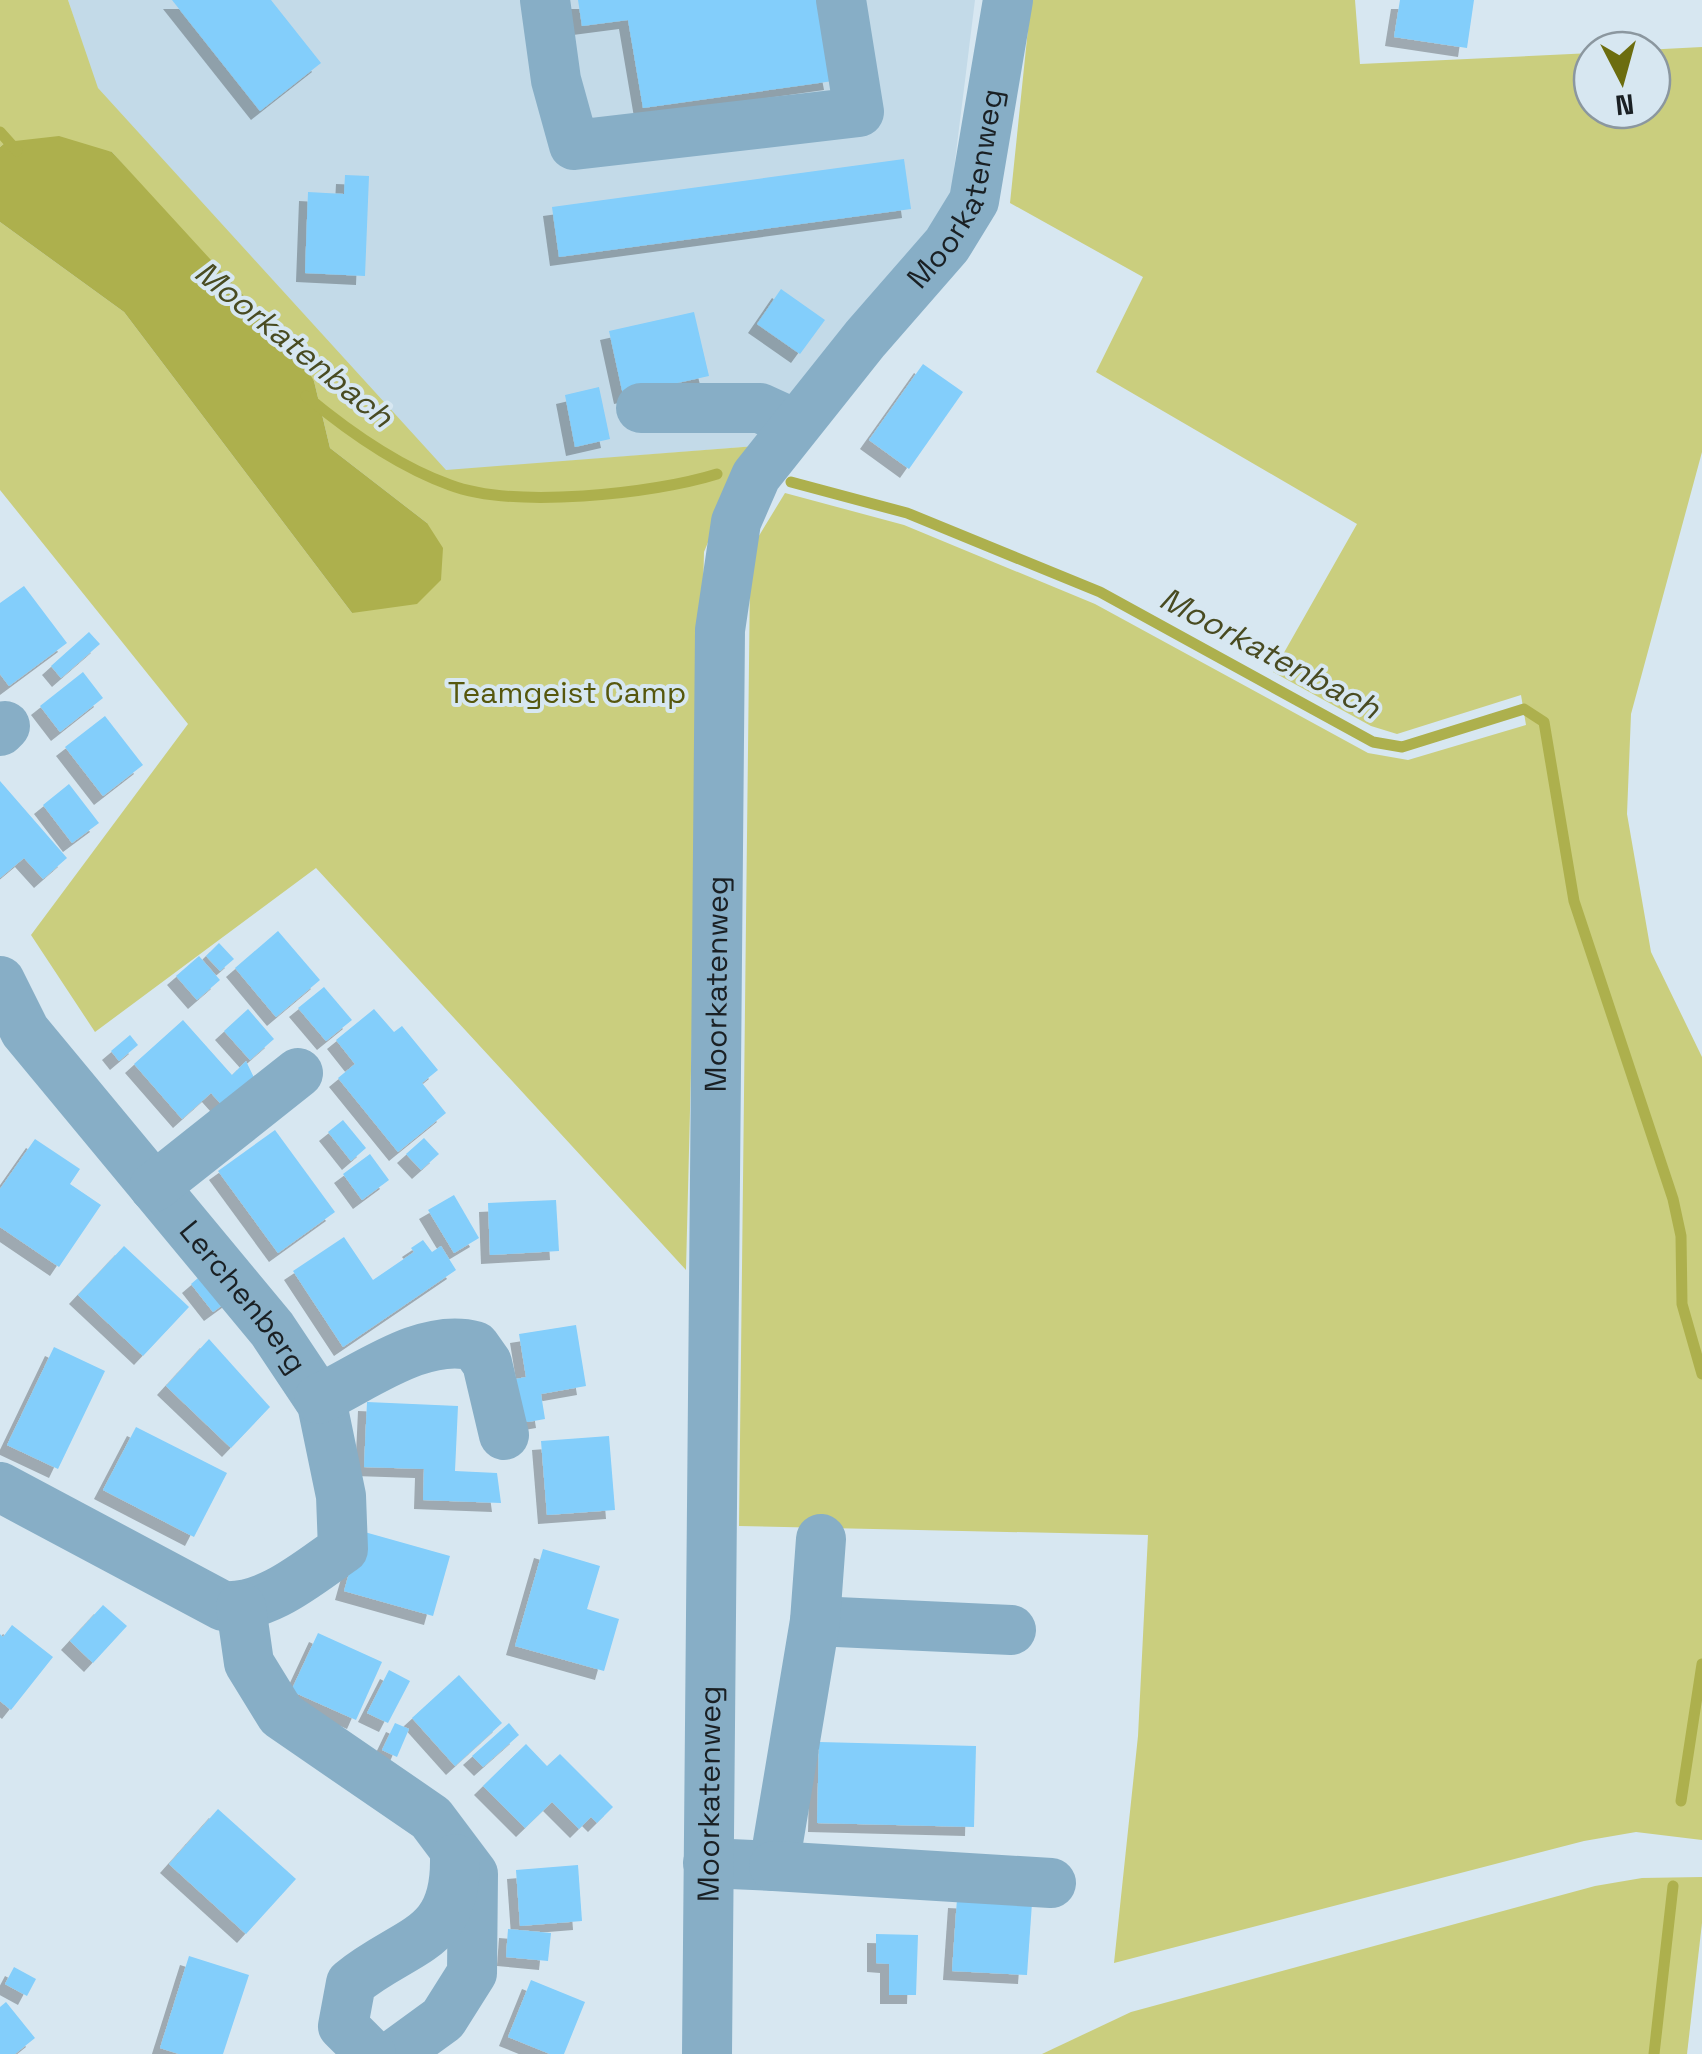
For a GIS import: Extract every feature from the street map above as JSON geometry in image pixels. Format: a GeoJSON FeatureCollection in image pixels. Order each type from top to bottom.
{"type":"FeatureCollection","features":[{"type":"Feature","properties":{"kind":"street"},"geometry":{"type":"LineString","coordinates":[[545,0],[556,80],[574,145],[859,112],[841,0]]}},
{"type":"Feature","properties":{"kind":"street","name":"Moorkatenweg"},"geometry":{"type":"LineString","coordinates":[[708,2054],[720,630],[736,522],[756,476],[795,424],[947,245],[974,201],[1008,0]]}},
{"type":"Feature","properties":{"kind":"street"},"geometry":{"type":"LineString","coordinates":[[641,408],[760,408],[795,424]]}},
{"type":"Feature","properties":{"kind":"street","name":"Lerchenberg"},"geometry":{"type":"LineString","coordinates":[[0,981],[25,1031],[272,1330],[319,1399],[341,1496],[343,1549],[285,1588],[241,1607]]}},
{"type":"Feature","properties":{"kind":"street"},"geometry":{"type":"LineString","coordinates":[[154,1187],[298,1073]]}},
{"type":"Feature","properties":{"kind":"street"},"geometry":{"type":"LineString","coordinates":[[319,1399],[437,1342],[460,1342],[476,1346],[487,1363],[504,1435]]}},
{"type":"Feature","properties":{"kind":"street"},"geometry":{"type":"LineString","coordinates":[[0,1487],[223,1606],[241,1607],[249,1663],[280,1716],[431,1818],[473,1874],[472,1973],[444,2019],[395,2054]]}},
{"type":"Feature","properties":{"kind":"street"},"geometry":{"type":"LineString","coordinates":[[774,1866],[815,1622],[821,1539]]}},
{"type":"Feature","properties":{"kind":"street"},"geometry":{"type":"LineString","coordinates":[[815,1622],[1011,1630]]}},
{"type":"Feature","properties":{"kind":"street"},"geometry":{"type":"LineString","coordinates":[[371,2054],[343,2026],[351,1983],[382,1958],[434,1932],[456,1895],[455,1854]]}},
{"type":"Feature","properties":{"kind":"street"},"geometry":{"type":"LineString","coordinates":[[708,1863],[1051,1884]]}},
{"type":"Feature","properties":{"kind":"shaded area"},"geometry":{"type":"Polygon","coordinates":[[[68,0],[975,0],[950,201],[756,446],[446,471],[97,88],[68,0]]]}},
{"type":"Feature","properties":{"kind":"shaded area"},"geometry":{"type":"Polygon","coordinates":[[[59,136],[112,152],[298,355],[314,381],[330,448],[427,523],[443,548],[441,580],[417,604],[352,613],[124,312],[0,222],[0,147],[6,142],[59,136]]]}},
{"type":"Feature","properties":{"kind":"green space","name":"Teamgeist Camp"},"geometry":{"type":"Polygon","coordinates":[[[0,0],[68,0],[98,88],[446,470],[756,446],[725,501],[704,552],[686,1270],[316,868],[95,1032],[31,935],[188,724],[0,490],[0,222],[124,312],[352,613],[427,523],[330,448],[314,381],[112,152],[6,142],[0,147],[0,0]]]}},
{"type":"Feature","properties":{"kind":"green space"},"geometry":{"type":"Polygon","coordinates":[[[1031,0],[1355,0],[1360,64],[1572,54],[1572,130],[1672,130],[1672,49],[1702,47],[1702,452],[1631,714],[1627,814],[1651,952],[1702,1057],[1702,1840],[1636,1832],[1584,1841],[1114,1963],[1138,1736],[1148,1535],[739,1526],[750,578],[757,539],[785,493],[904,525],[1095,604],[1368,753],[1408,760],[1526,725],[1521,695],[1397,734],[1371,726],[1273,672],[1357,524],[1096,372],[1143,277],[1010,203],[1031,0]]]}},
{"type":"Feature","properties":{"kind":"green space"},"geometry":{"type":"Polygon","coordinates":[[[1702,1877],[1702,1923],[1687,2054],[1042,2054],[1131,2012],[1595,1886],[1642,1878],[1702,1877]]]}},
{"type":"Feature","properties":{"kind":"building"},"geometry":{"type":"Polygon","coordinates":[[[172,0],[271,0],[321,63],[260,111],[172,0]]]}},
{"type":"Feature","properties":{"kind":"building"},"geometry":{"type":"Polygon","coordinates":[[[578,0],[818,0],[833,81],[643,108],[628,20],[582,26],[578,0]]]}},
{"type":"Feature","properties":{"kind":"building"},"geometry":{"type":"Polygon","coordinates":[[[1400,0],[1474,0],[1467,48],[1394,37],[1400,0]]]}},
{"type":"Feature","properties":{"kind":"building"},"geometry":{"type":"Polygon","coordinates":[[[904,159],[911,209],[559,257],[552,207],[904,159]]]}},
{"type":"Feature","properties":{"kind":"building"},"geometry":{"type":"Polygon","coordinates":[[[345,175],[369,176],[365,276],[305,273],[308,192],[344,194],[345,175]]]}},
{"type":"Feature","properties":{"kind":"building"},"geometry":{"type":"Polygon","coordinates":[[[781,289],[825,320],[800,354],[757,324],[781,289]]]}},
{"type":"Feature","properties":{"kind":"building"},"geometry":{"type":"Polygon","coordinates":[[[694,312],[709,376],[623,395],[609,331],[694,312]]]}},
{"type":"Feature","properties":{"kind":"building"},"geometry":{"type":"Polygon","coordinates":[[[923,364],[963,392],[909,469],[869,440],[923,364]]]}},
{"type":"Feature","properties":{"kind":"building"},"geometry":{"type":"Polygon","coordinates":[[[599,387],[610,439],[575,447],[565,395],[599,387]]]}},
{"type":"Feature","properties":{"kind":"building"},"geometry":{"type":"Polygon","coordinates":[[[24,586],[67,643],[9,686],[0,674],[0,603],[24,586]]]}},
{"type":"Feature","properties":{"kind":"building"},"geometry":{"type":"Polygon","coordinates":[[[89,632],[100,644],[61,678],[51,666],[89,632]]]}},
{"type":"Feature","properties":{"kind":"building"},"geometry":{"type":"Polygon","coordinates":[[[83,672],[103,698],[60,732],[40,706],[83,672]]]}},
{"type":"Feature","properties":{"kind":"building"},"geometry":{"type":"Polygon","coordinates":[[[105,716],[143,765],[103,796],[65,747],[105,716]]]}},
{"type":"Feature","properties":{"kind":"building"},"geometry":{"type":"Polygon","coordinates":[[[0,781],[67,858],[43,879],[24,858],[0,878],[0,781]]]}},
{"type":"Feature","properties":{"kind":"building"},"geometry":{"type":"Polygon","coordinates":[[[69,784],[99,823],[72,843],[43,805],[69,784]]]}},
{"type":"Feature","properties":{"kind":"building"},"geometry":{"type":"Polygon","coordinates":[[[278,931],[320,980],[276,1017],[235,968],[278,931]]]}},
{"type":"Feature","properties":{"kind":"building"},"geometry":{"type":"Polygon","coordinates":[[[219,943],[234,959],[220,971],[206,956],[219,943]]]}},
{"type":"Feature","properties":{"kind":"building"},"geometry":{"type":"Polygon","coordinates":[[[199,956],[220,980],[197,1000],[176,976],[199,956]]]}},
{"type":"Feature","properties":{"kind":"building"},"geometry":{"type":"Polygon","coordinates":[[[324,987],[352,1020],[326,1041],[298,1008],[324,987]]]}},
{"type":"Feature","properties":{"kind":"building"},"geometry":{"type":"Polygon","coordinates":[[[248,1009],[274,1039],[250,1060],[224,1031],[248,1009]]]}},
{"type":"Feature","properties":{"kind":"building"},"geometry":{"type":"Polygon","coordinates":[[[374,1009],[394,1032],[402,1026],[438,1070],[422,1083],[446,1113],[398,1152],[338,1078],[355,1064],[336,1040],[374,1009]]]}},
{"type":"Feature","properties":{"kind":"building"},"geometry":{"type":"Polygon","coordinates":[[[183,1020],[232,1075],[246,1061],[258,1086],[228,1112],[211,1093],[182,1119],[134,1064],[183,1020]]]}},
{"type":"Feature","properties":{"kind":"building"},"geometry":{"type":"Polygon","coordinates":[[[130,1035],[138,1045],[119,1061],[111,1051],[130,1035]]]}},
{"type":"Feature","properties":{"kind":"building"},"geometry":{"type":"Polygon","coordinates":[[[343,1120],[366,1148],[351,1161],[328,1132],[343,1120]]]}},
{"type":"Feature","properties":{"kind":"building"},"geometry":{"type":"Polygon","coordinates":[[[275,1130],[335,1212],[278,1253],[218,1171],[275,1130]]]}},
{"type":"Feature","properties":{"kind":"building"},"geometry":{"type":"Polygon","coordinates":[[[424,1138],[439,1154],[421,1170],[406,1154],[424,1138]]]}},
{"type":"Feature","properties":{"kind":"building"},"geometry":{"type":"Polygon","coordinates":[[[35,1139],[80,1169],[70,1184],[101,1205],[59,1267],[0,1227],[0,1189],[35,1139]]]}},
{"type":"Feature","properties":{"kind":"building"},"geometry":{"type":"Polygon","coordinates":[[[370,1154],[389,1180],[362,1200],[343,1174],[370,1154]]]}},
{"type":"Feature","properties":{"kind":"building"},"geometry":{"type":"Polygon","coordinates":[[[454,1195],[479,1238],[454,1253],[428,1210],[454,1195]]]}},
{"type":"Feature","properties":{"kind":"building"},"geometry":{"type":"Polygon","coordinates":[[[556,1200],[559,1251],[490,1255],[488,1203],[556,1200]]]}},
{"type":"Feature","properties":{"kind":"building"},"geometry":{"type":"Polygon","coordinates":[[[344,1237],[373,1280],[414,1252],[411,1248],[423,1240],[432,1252],[441,1246],[456,1270],[343,1347],[293,1271],[344,1237]]]}},
{"type":"Feature","properties":{"kind":"building"},"geometry":{"type":"Polygon","coordinates":[[[124,1246],[189,1307],[143,1356],[78,1295],[124,1246]]]}},
{"type":"Feature","properties":{"kind":"building"},"geometry":{"type":"Polygon","coordinates":[[[211,1267],[235,1296],[213,1312],[191,1284],[211,1267]]]}},
{"type":"Feature","properties":{"kind":"building"},"geometry":{"type":"Polygon","coordinates":[[[576,1325],[586,1386],[541,1394],[545,1419],[528,1422],[509,1411],[506,1381],[526,1377],[519,1334],[576,1325]]]}},
{"type":"Feature","properties":{"kind":"building"},"geometry":{"type":"Polygon","coordinates":[[[209,1339],[270,1407],[231,1448],[166,1386],[209,1339]]]}},
{"type":"Feature","properties":{"kind":"building"},"geometry":{"type":"Polygon","coordinates":[[[54,1347],[105,1371],[58,1469],[7,1445],[54,1347]]]}},
{"type":"Feature","properties":{"kind":"building"},"geometry":{"type":"Polygon","coordinates":[[[367,1402],[458,1406],[455,1471],[497,1473],[501,1503],[423,1500],[424,1469],[364,1467],[367,1402]]]}},
{"type":"Feature","properties":{"kind":"building"},"geometry":{"type":"Polygon","coordinates":[[[136,1427],[227,1473],[194,1537],[103,1490],[136,1427]]]}},
{"type":"Feature","properties":{"kind":"building"},"geometry":{"type":"Polygon","coordinates":[[[609,1436],[615,1510],[547,1515],[541,1441],[609,1436]]]}},
{"type":"Feature","properties":{"kind":"building"},"geometry":{"type":"Polygon","coordinates":[[[361,1531],[450,1556],[433,1616],[344,1591],[361,1531]]]}},
{"type":"Feature","properties":{"kind":"building"},"geometry":{"type":"Polygon","coordinates":[[[543,1549],[600,1566],[587,1609],[619,1619],[604,1671],[515,1646],[543,1549]]]}},
{"type":"Feature","properties":{"kind":"building"},"geometry":{"type":"Polygon","coordinates":[[[103,1605],[127,1626],[93,1663],[70,1641],[103,1605]]]}},
{"type":"Feature","properties":{"kind":"building"},"geometry":{"type":"Polygon","coordinates":[[[12,1625],[53,1657],[11,1710],[0,1701],[0,1634],[3,1637],[12,1625]]]}},
{"type":"Feature","properties":{"kind":"building"},"geometry":{"type":"Polygon","coordinates":[[[318,1633],[382,1662],[356,1720],[291,1691],[318,1633]]]}},
{"type":"Feature","properties":{"kind":"building"},"geometry":{"type":"Polygon","coordinates":[[[389,1670],[410,1681],[388,1723],[367,1713],[389,1670]]]}},
{"type":"Feature","properties":{"kind":"building"},"geometry":{"type":"Polygon","coordinates":[[[459,1675],[502,1723],[455,1766],[412,1718],[459,1675]]]}},
{"type":"Feature","properties":{"kind":"building"},"geometry":{"type":"Polygon","coordinates":[[[395,1723],[409,1729],[397,1757],[382,1750],[395,1723]]]}},
{"type":"Feature","properties":{"kind":"building"},"geometry":{"type":"Polygon","coordinates":[[[509,1723],[519,1735],[483,1767],[472,1756],[509,1723]]]}},
{"type":"Feature","properties":{"kind":"building"},"geometry":{"type":"Polygon","coordinates":[[[819,1742],[976,1746],[974,1827],[817,1823],[819,1742]]]}},
{"type":"Feature","properties":{"kind":"building"},"geometry":{"type":"Polygon","coordinates":[[[526,1744],[547,1766],[560,1754],[613,1807],[597,1823],[591,1817],[579,1829],[552,1802],[525,1828],[483,1786],[526,1744]]]}},
{"type":"Feature","properties":{"kind":"building"},"geometry":{"type":"Polygon","coordinates":[[[218,1809],[296,1879],[246,1934],[169,1864],[218,1809]]]}},
{"type":"Feature","properties":{"kind":"building"},"geometry":{"type":"Polygon","coordinates":[[[578,1865],[582,1921],[520,1926],[516,1870],[578,1865]]]}},
{"type":"Feature","properties":{"kind":"building"},"geometry":{"type":"Polygon","coordinates":[[[957,1899],[1032,1903],[1027,1975],[952,1971],[957,1899]]]}},
{"type":"Feature","properties":{"kind":"building"},"geometry":{"type":"Polygon","coordinates":[[[508,1929],[551,1933],[548,1961],[506,1957],[508,1929]]]}},
{"type":"Feature","properties":{"kind":"building"},"geometry":{"type":"Polygon","coordinates":[[[876,1934],[918,1935],[916,1995],[889,1995],[889,1964],[876,1963],[876,1934]]]}},
{"type":"Feature","properties":{"kind":"building"},"geometry":{"type":"Polygon","coordinates":[[[189,1956],[249,1975],[223,2054],[179,2054],[160,2048],[189,1956]]]}},
{"type":"Feature","properties":{"kind":"building"},"geometry":{"type":"Polygon","coordinates":[[[14,1967],[36,1979],[27,1996],[5,1984],[14,1967]]]}},
{"type":"Feature","properties":{"kind":"building"},"geometry":{"type":"Polygon","coordinates":[[[531,1980],[585,2002],[564,2054],[550,2054],[508,2037],[531,1980]]]}},
{"type":"Feature","properties":{"kind":"building"},"geometry":{"type":"Polygon","coordinates":[[[6,2002],[35,2038],[15,2054],[0,2054],[0,2007],[6,2002]]]}},
{"type":"Feature","properties":{"kind":"waterway","name":"Moorkatenbach"},"geometry":{"type":"LineString","coordinates":[[0,132],[17,151]]}},
{"type":"Feature","properties":{"kind":"waterway","name":"Moorkatenbach"},"geometry":{"type":"LineString","coordinates":[[306,396],[392,458],[430,477],[477,492],[583,496],[657,488],[717,474]]}},
{"type":"Feature","properties":{"kind":"waterway","name":"Moorkatenbach"},"geometry":{"type":"LineString","coordinates":[[791,482],[907,513],[1100,592],[1373,742],[1402,747],[1524,709],[1544,722],[1574,901],[1673,1199],[1681,1236],[1682,1304],[1702,1374]]}},
{"type":"Feature","properties":{"kind":"waterway","name":"Moorkatenbach"},"geometry":{"type":"LineString","coordinates":[[1681,1801],[1702,1664]]}},
{"type":"Feature","properties":{"kind":"waterway","name":"Moorkatenbach"},"geometry":{"type":"LineString","coordinates":[[1654,2054],[1673,1886]]}}]}
